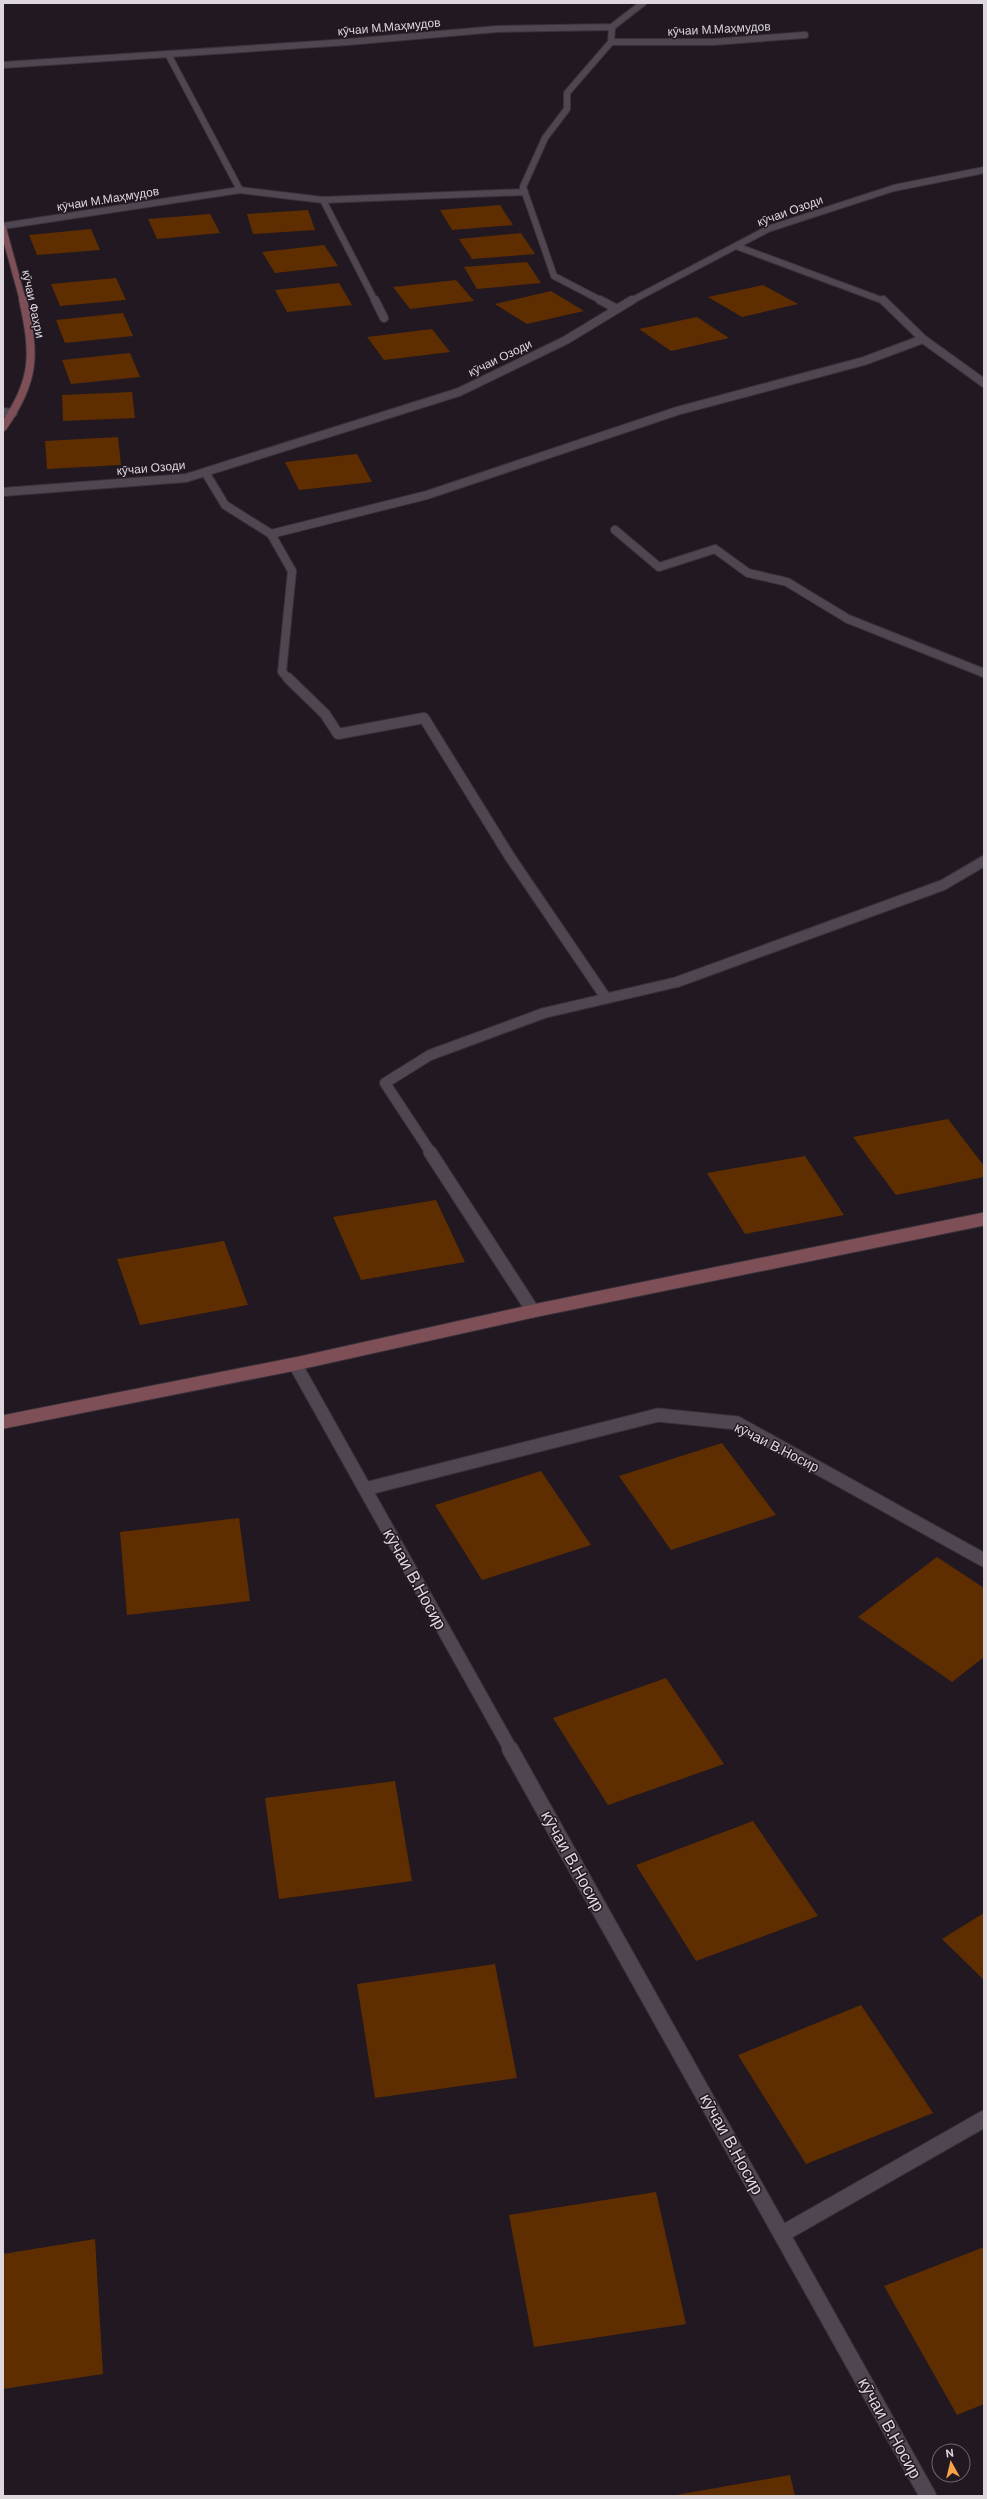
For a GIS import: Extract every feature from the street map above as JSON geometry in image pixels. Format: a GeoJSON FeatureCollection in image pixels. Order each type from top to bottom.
{"type":"FeatureCollection","features":[{"type":"Feature","properties":{"kind":"main road","name":"кӯчаи Фахри"},"geometry":{"type":"LineString","coordinates":[[3,227],[29,331],[31,369],[13,413],[3,427]]}},
{"type":"Feature","properties":{"kind":"main road"},"geometry":{"type":"LineString","coordinates":[[3,1422],[294,1364],[533,1311],[984,1219]]}},
{"type":"Feature","properties":{"kind":"street"},"geometry":{"type":"LineString","coordinates":[[617,309],[554,276],[523,186],[545,138],[567,109],[567,93],[611,42],[612,27],[642,3]]}},
{"type":"Feature","properties":{"kind":"street","name":"кӯчаи М.Маҳмудов"},"geometry":{"type":"LineString","coordinates":[[3,65],[497,29],[612,27]]}},
{"type":"Feature","properties":{"kind":"street","name":"кӯчаи М.Маҳмудов"},"geometry":{"type":"LineString","coordinates":[[611,42],[713,42],[805,36]]}},
{"type":"Feature","properties":{"kind":"street"},"geometry":{"type":"LineString","coordinates":[[168,54],[240,190]]}},
{"type":"Feature","properties":{"kind":"street","name":"кӯчаи Озоди"},"geometry":{"type":"LineString","coordinates":[[3,492],[186,478],[459,392],[566,340],[617,309],[768,229],[894,188],[984,170]]}},
{"type":"Feature","properties":{"kind":"street","name":"кӯчаи М.Маҳмудов"},"geometry":{"type":"LineString","coordinates":[[3,227],[240,190],[277,193],[323,200],[525,192]]}},
{"type":"Feature","properties":{"kind":"street"},"geometry":{"type":"LineString","coordinates":[[323,200],[384,318]]}},
{"type":"Feature","properties":{"kind":"street"},"geometry":{"type":"LineString","coordinates":[[736,246],[882,299],[923,339],[984,383]]}},
{"type":"Feature","properties":{"kind":"street"},"geometry":{"type":"LineString","coordinates":[[271,534],[427,495],[677,410],[864,361],[923,339]]}},
{"type":"Feature","properties":{"kind":"street"},"geometry":{"type":"LineString","coordinates":[[3,412],[13,413]]}},
{"type":"Feature","properties":{"kind":"street"},"geometry":{"type":"LineString","coordinates":[[205,472],[225,505],[271,534],[292,571],[282,672],[324,714],[338,734],[424,718],[510,858],[606,998]]}},
{"type":"Feature","properties":{"kind":"street"},"geometry":{"type":"LineString","coordinates":[[615,530],[659,567],[715,549],[748,573],[786,582],[848,619],[966,664],[984,673]]}},
{"type":"Feature","properties":{"kind":"street"},"geometry":{"type":"LineString","coordinates":[[533,1311],[385,1083],[430,1055],[544,1013],[677,982],[943,885],[984,861]]}},
{"type":"Feature","properties":{"kind":"street","name":"кӯчаи В.Носир"},"geometry":{"type":"LineString","coordinates":[[294,1364],[928,2496]]}},
{"type":"Feature","properties":{"kind":"street","name":"кӯчаи В.Носир"},"geometry":{"type":"LineString","coordinates":[[365,1489],[658,1415],[738,1424],[984,1560]]}},
{"type":"Feature","properties":{"kind":"street"},"geometry":{"type":"LineString","coordinates":[[782,2234],[984,2119]]}},
{"type":"Feature","properties":{"kind":"building"},"geometry":{"type":"Polygon","coordinates":[[[500,205],[513,225],[452,230],[440,210],[500,205]]]}},
{"type":"Feature","properties":{"kind":"building"},"geometry":{"type":"Polygon","coordinates":[[[308,210],[315,230],[253,234],[247,214],[308,210]]]}},
{"type":"Feature","properties":{"kind":"building"},"geometry":{"type":"Polygon","coordinates":[[[210,214],[220,233],[157,239],[148,219],[210,214]]]}},
{"type":"Feature","properties":{"kind":"building"},"geometry":{"type":"Polygon","coordinates":[[[91,229],[100,250],[37,255],[29,235],[91,229]]]}},
{"type":"Feature","properties":{"kind":"building"},"geometry":{"type":"Polygon","coordinates":[[[521,233],[535,254],[472,259],[459,239],[521,233]]]}},
{"type":"Feature","properties":{"kind":"building"},"geometry":{"type":"Polygon","coordinates":[[[324,245],[338,266],[275,273],[262,252],[324,245]]]}},
{"type":"Feature","properties":{"kind":"building"},"geometry":{"type":"Polygon","coordinates":[[[527,262],[541,283],[477,289],[464,267],[527,262]]]}},
{"type":"Feature","properties":{"kind":"building"},"geometry":{"type":"Polygon","coordinates":[[[116,278],[126,300],[60,306],[51,284],[116,278]]]}},
{"type":"Feature","properties":{"kind":"building"},"geometry":{"type":"Polygon","coordinates":[[[456,280],[474,301],[410,309],[393,287],[456,280]]]}},
{"type":"Feature","properties":{"kind":"building"},"geometry":{"type":"Polygon","coordinates":[[[339,283],[352,305],[287,312],[275,290],[339,283]]]}},
{"type":"Feature","properties":{"kind":"building"},"geometry":{"type":"Polygon","coordinates":[[[763,285],[798,304],[742,317],[708,297],[763,285]]]}},
{"type":"Feature","properties":{"kind":"building"},"geometry":{"type":"Polygon","coordinates":[[[551,291],[584,311],[527,324],[495,304],[551,291]]]}},
{"type":"Feature","properties":{"kind":"building"},"geometry":{"type":"Polygon","coordinates":[[[123,313],[133,336],[65,343],[56,320],[123,313]]]}},
{"type":"Feature","properties":{"kind":"building"},"geometry":{"type":"Polygon","coordinates":[[[697,317],[729,338],[671,351],[639,329],[697,317]]]}},
{"type":"Feature","properties":{"kind":"building"},"geometry":{"type":"Polygon","coordinates":[[[432,329],[450,352],[384,360],[367,337],[432,329]]]}},
{"type":"Feature","properties":{"kind":"building"},"geometry":{"type":"Polygon","coordinates":[[[130,353],[140,377],[71,384],[62,360],[130,353]]]}},
{"type":"Feature","properties":{"kind":"building"},"geometry":{"type":"Polygon","coordinates":[[[132,392],[135,418],[63,421],[62,395],[132,392]]]}},
{"type":"Feature","properties":{"kind":"building"},"geometry":{"type":"Polygon","coordinates":[[[118,437],[121,465],[47,469],[45,441],[118,437]]]}},
{"type":"Feature","properties":{"kind":"building"},"geometry":{"type":"Polygon","coordinates":[[[357,454],[372,482],[299,490],[285,462],[357,454]]]}},
{"type":"Feature","properties":{"kind":"building"},"geometry":{"type":"Polygon","coordinates":[[[948,1119],[984,1166],[984,1177],[896,1195],[853,1137],[948,1119]]]}},
{"type":"Feature","properties":{"kind":"building"},"geometry":{"type":"Polygon","coordinates":[[[805,1156],[844,1215],[745,1234],[707,1173],[805,1156]]]}},
{"type":"Feature","properties":{"kind":"building"},"geometry":{"type":"Polygon","coordinates":[[[436,1200],[465,1262],[361,1280],[333,1217],[436,1200]]]}},
{"type":"Feature","properties":{"kind":"building"},"geometry":{"type":"Polygon","coordinates":[[[224,1241],[248,1305],[140,1325],[117,1259],[224,1241]]]}},
{"type":"Feature","properties":{"kind":"building"},"geometry":{"type":"Polygon","coordinates":[[[722,1443],[776,1515],[671,1550],[619,1476],[722,1443]]]}},
{"type":"Feature","properties":{"kind":"building"},"geometry":{"type":"Polygon","coordinates":[[[541,1471],[591,1545],[482,1580],[435,1505],[541,1471]]]}},
{"type":"Feature","properties":{"kind":"building"},"geometry":{"type":"Polygon","coordinates":[[[239,1518],[250,1601],[127,1615],[120,1532],[239,1518]]]}},
{"type":"Feature","properties":{"kind":"building"},"geometry":{"type":"Polygon","coordinates":[[[937,1557],[984,1588],[984,1657],[952,1682],[858,1617],[937,1557]]]}},
{"type":"Feature","properties":{"kind":"building"},"geometry":{"type":"Polygon","coordinates":[[[666,1678],[724,1764],[608,1805],[553,1718],[666,1678]]]}},
{"type":"Feature","properties":{"kind":"building"},"geometry":{"type":"Polygon","coordinates":[[[395,1781],[412,1881],[279,1899],[265,1798],[395,1781]]]}},
{"type":"Feature","properties":{"kind":"building"},"geometry":{"type":"Polygon","coordinates":[[[753,1821],[818,1916],[696,1961],[636,1865],[753,1821]]]}},
{"type":"Feature","properties":{"kind":"building"},"geometry":{"type":"Polygon","coordinates":[[[984,1913],[984,1980],[942,1939],[984,1913]]]}},
{"type":"Feature","properties":{"kind":"building"},"geometry":{"type":"Polygon","coordinates":[[[495,1964],[517,2078],[375,2098],[357,1984],[495,1964]]]}},
{"type":"Feature","properties":{"kind":"building"},"geometry":{"type":"Polygon","coordinates":[[[861,2005],[933,2113],[806,2164],[738,2055],[861,2005]]]}},
{"type":"Feature","properties":{"kind":"building"},"geometry":{"type":"Polygon","coordinates":[[[656,2192],[686,2324],[534,2347],[509,2215],[656,2192]]]}},
{"type":"Feature","properties":{"kind":"building"},"geometry":{"type":"Polygon","coordinates":[[[95,2239],[103,2374],[3,2389],[3,2254],[95,2239]]]}},
{"type":"Feature","properties":{"kind":"building"},"geometry":{"type":"Polygon","coordinates":[[[984,2247],[984,2404],[957,2415],[884,2286],[984,2247]]]}},
{"type":"Feature","properties":{"kind":"building"},"geometry":{"type":"Polygon","coordinates":[[[790,2475],[795,2496],[676,2495],[790,2475]]]}}]}
